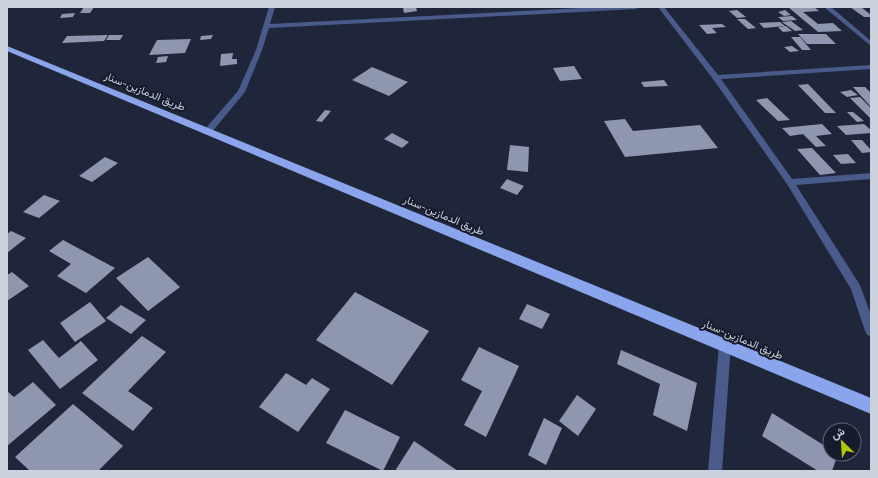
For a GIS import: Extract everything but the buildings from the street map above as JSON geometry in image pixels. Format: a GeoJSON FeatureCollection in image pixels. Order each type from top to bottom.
{"type":"FeatureCollection","features":[{"type":"Feature","properties":{"kind":"highway","name":"طريق الدمازين-سنار"},"geometry":{"type":"LineString","coordinates":[[7,48],[871,406]]}},
{"type":"Feature","properties":{"kind":"street"},"geometry":{"type":"LineString","coordinates":[[208,131],[241,92],[259,50],[272,7]]}},
{"type":"Feature","properties":{"kind":"street"},"geometry":{"type":"LineString","coordinates":[[266,26],[532,10],[636,7]]}},
{"type":"Feature","properties":{"kind":"street"},"geometry":{"type":"LineString","coordinates":[[661,7],[716,77],[790,182],[856,288],[871,331]]}},
{"type":"Feature","properties":{"kind":"street"},"geometry":{"type":"LineString","coordinates":[[827,7],[871,44]]}},
{"type":"Feature","properties":{"kind":"street"},"geometry":{"type":"LineString","coordinates":[[716,77],[871,67]]}},
{"type":"Feature","properties":{"kind":"street"},"geometry":{"type":"LineString","coordinates":[[790,182],[871,176]]}},
{"type":"Feature","properties":{"kind":"street"},"geometry":{"type":"LineString","coordinates":[[715,471],[724,345]]}}]}
